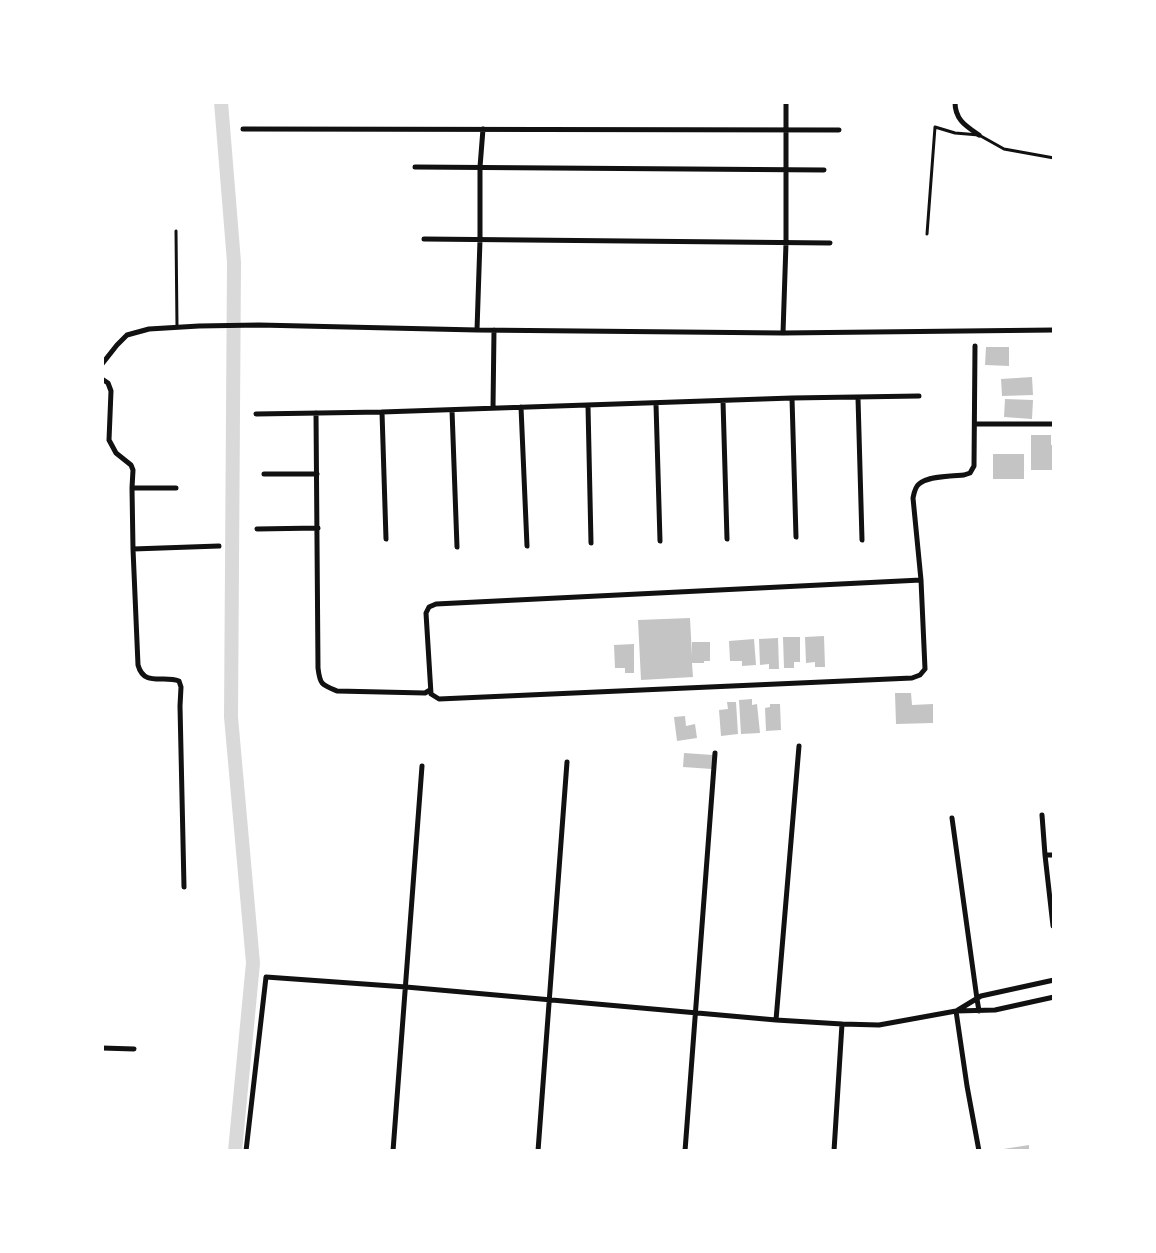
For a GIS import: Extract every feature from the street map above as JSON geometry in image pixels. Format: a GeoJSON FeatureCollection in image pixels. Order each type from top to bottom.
{"type":"FeatureCollection","features":[{"type":"Feature","properties":{"kind":"street"},"geometry":{"type":"LineString","coordinates":[[783,333],[786,243],[786,102]]}},
{"type":"Feature","properties":{"kind":"street"},"geometry":{"type":"LineString","coordinates":[[955,102],[955,108],[962,123],[979,135]]}},
{"type":"Feature","properties":{"kind":"street"},"geometry":{"type":"LineString","coordinates":[[243,129],[839,130]]}},
{"type":"Feature","properties":{"kind":"street"},"geometry":{"type":"LineString","coordinates":[[477,330],[480,167],[483,129]]}},
{"type":"Feature","properties":{"kind":"street"},"geometry":{"type":"LineString","coordinates":[[415,167],[824,170]]}},
{"type":"Feature","properties":{"kind":"street"},"geometry":{"type":"LineString","coordinates":[[424,239],[830,243]]}},
{"type":"Feature","properties":{"kind":"street"},"geometry":{"type":"LineString","coordinates":[[102,364],[127,335],[149,329],[199,326],[783,333],[1054,330]]}},
{"type":"Feature","properties":{"kind":"street"},"geometry":{"type":"LineString","coordinates":[[493,408],[494,330]]}},
{"type":"Feature","properties":{"kind":"street"},"geometry":{"type":"LineString","coordinates":[[921,580],[436,604],[429,606],[426,613],[430,690],[431,694],[439,699],[912,678],[920,675],[925,669],[921,580],[913,498],[918,484],[924,481],[964,475],[973,470],[975,459],[975,346]]}},
{"type":"Feature","properties":{"kind":"street"},"geometry":{"type":"LineString","coordinates":[[102,378],[108,383],[111,392],[109,440],[116,453],[131,465],[133,470],[133,549],[138,665],[144,677],[172,678],[178,681],[181,687],[184,887]]}},
{"type":"Feature","properties":{"kind":"street"},"geometry":{"type":"LineString","coordinates":[[256,414],[919,396]]}},
{"type":"Feature","properties":{"kind":"street"},"geometry":{"type":"LineString","coordinates":[[792,398],[796,537]]}},
{"type":"Feature","properties":{"kind":"street"},"geometry":{"type":"LineString","coordinates":[[858,398],[861,540]]}},
{"type":"Feature","properties":{"kind":"street"},"geometry":{"type":"LineString","coordinates":[[723,401],[727,539]]}},
{"type":"Feature","properties":{"kind":"street"},"geometry":{"type":"LineString","coordinates":[[656,404],[660,542]]}},
{"type":"Feature","properties":{"kind":"street"},"geometry":{"type":"LineString","coordinates":[[588,406],[591,543]]}},
{"type":"Feature","properties":{"kind":"street"},"geometry":{"type":"LineString","coordinates":[[521,407],[526,546]]}},
{"type":"Feature","properties":{"kind":"street"},"geometry":{"type":"LineString","coordinates":[[452,410],[457,546]]}},
{"type":"Feature","properties":{"kind":"street"},"geometry":{"type":"LineString","coordinates":[[382,412],[386,539]]}},
{"type":"Feature","properties":{"kind":"street"},"geometry":{"type":"LineString","coordinates":[[316,413],[318,668],[320,680],[324,686],[337,691],[425,693],[430,690]]}},
{"type":"Feature","properties":{"kind":"street"},"geometry":{"type":"LineString","coordinates":[[975,424],[1054,424]]}},
{"type":"Feature","properties":{"kind":"street"},"geometry":{"type":"LineString","coordinates":[[264,474],[317,474]]}},
{"type":"Feature","properties":{"kind":"street"},"geometry":{"type":"LineString","coordinates":[[132,488],[176,488]]}},
{"type":"Feature","properties":{"kind":"street"},"geometry":{"type":"LineString","coordinates":[[257,529],[318,528]]}},
{"type":"Feature","properties":{"kind":"street"},"geometry":{"type":"LineString","coordinates":[[133,549],[219,546]]}},
{"type":"Feature","properties":{"kind":"street"},"geometry":{"type":"LineString","coordinates":[[776,1020],[799,746]]}},
{"type":"Feature","properties":{"kind":"street"},"geometry":{"type":"LineString","coordinates":[[685,1151],[715,753]]}},
{"type":"Feature","properties":{"kind":"street"},"geometry":{"type":"LineString","coordinates":[[538,1151],[567,762]]}},
{"type":"Feature","properties":{"kind":"street"},"geometry":{"type":"LineString","coordinates":[[393,1151],[422,766]]}},
{"type":"Feature","properties":{"kind":"street"},"geometry":{"type":"LineString","coordinates":[[1042,815],[1054,927]]}},
{"type":"Feature","properties":{"kind":"street"},"geometry":{"type":"LineString","coordinates":[[952,818],[976,999],[980,1011]]}},
{"type":"Feature","properties":{"kind":"street"},"geometry":{"type":"LineString","coordinates":[[1045,855],[1054,855]]}},
{"type":"Feature","properties":{"kind":"street"},"geometry":{"type":"LineString","coordinates":[[246,1151],[266,976],[776,1020],[879,1025],[956,1011],[995,1010],[1054,997]]}},
{"type":"Feature","properties":{"kind":"street"},"geometry":{"type":"LineString","coordinates":[[956,1011],[981,996],[1054,981]]}},
{"type":"Feature","properties":{"kind":"street"},"geometry":{"type":"LineString","coordinates":[[956,1011],[967,1086],[980,1151]]}},
{"type":"Feature","properties":{"kind":"street"},"geometry":{"type":"LineString","coordinates":[[834,1151],[842,1024]]}},
{"type":"Feature","properties":{"kind":"street"},"geometry":{"type":"LineString","coordinates":[[102,1048],[134,1049]]}},
{"type":"Feature","properties":{"kind":"lane"},"geometry":{"type":"LineString","coordinates":[[927,234],[935,127],[955,133],[979,135],[1004,149],[1054,158]]}},
{"type":"Feature","properties":{"kind":"lane"},"geometry":{"type":"LineString","coordinates":[[176,231],[177,327]]}},
{"type":"Feature","properties":{"kind":"building"},"geometry":{"type":"Polygon","coordinates":[[[986,347],[1009,347],[1009,366],[985,365],[986,347]]]}},
{"type":"Feature","properties":{"kind":"building"},"geometry":{"type":"Polygon","coordinates":[[[1032,377],[1033,395],[1002,396],[1001,379],[1032,377]]]}},
{"type":"Feature","properties":{"kind":"building"},"geometry":{"type":"Polygon","coordinates":[[[1005,399],[1033,400],[1032,419],[1004,417],[1005,399]]]}},
{"type":"Feature","properties":{"kind":"building"},"geometry":{"type":"Polygon","coordinates":[[[1031,435],[1051,435],[1051,445],[1054,445],[1054,491],[1052,491],[1052,470],[1031,470],[1031,435]]]}},
{"type":"Feature","properties":{"kind":"building"},"geometry":{"type":"Polygon","coordinates":[[[993,454],[1024,454],[1024,479],[993,479],[993,454]]]}},
{"type":"Feature","properties":{"kind":"building"},"geometry":{"type":"Polygon","coordinates":[[[690,618],[692,656],[692,642],[710,642],[710,661],[692,663],[693,677],[641,680],[638,620],[690,618]]]}},
{"type":"Feature","properties":{"kind":"building"},"geometry":{"type":"Polygon","coordinates":[[[824,636],[825,667],[815,667],[815,662],[806,663],[805,637],[824,636]]]}},
{"type":"Feature","properties":{"kind":"building"},"geometry":{"type":"Polygon","coordinates":[[[783,637],[800,637],[800,662],[794,662],[794,668],[784,668],[783,637]]]}},
{"type":"Feature","properties":{"kind":"building"},"geometry":{"type":"Polygon","coordinates":[[[778,638],[779,669],[769,669],[769,664],[760,665],[759,639],[778,638]]]}},
{"type":"Feature","properties":{"kind":"building"},"geometry":{"type":"Polygon","coordinates":[[[754,639],[756,665],[742,666],[742,661],[730,661],[729,641],[754,639]]]}},
{"type":"Feature","properties":{"kind":"building"},"geometry":{"type":"Polygon","coordinates":[[[634,644],[634,673],[625,673],[625,668],[615,668],[614,645],[634,644]]]}},
{"type":"Feature","properties":{"kind":"building"},"geometry":{"type":"Polygon","coordinates":[[[895,693],[911,693],[912,705],[933,704],[933,723],[896,724],[895,693]]]}},
{"type":"Feature","properties":{"kind":"building"},"geometry":{"type":"Polygon","coordinates":[[[752,699],[752,705],[757,704],[760,733],[741,734],[739,700],[752,699]]]}},
{"type":"Feature","properties":{"kind":"building"},"geometry":{"type":"Polygon","coordinates":[[[727,702],[736,702],[738,734],[721,736],[719,710],[728,709],[727,702]]]}},
{"type":"Feature","properties":{"kind":"building"},"geometry":{"type":"Polygon","coordinates":[[[770,704],[780,704],[781,730],[766,731],[765,708],[770,707],[770,704]]]}},
{"type":"Feature","properties":{"kind":"building"},"geometry":{"type":"Polygon","coordinates":[[[685,716],[686,726],[695,724],[697,738],[677,741],[674,717],[685,716]]]}},
{"type":"Feature","properties":{"kind":"building"},"geometry":{"type":"Polygon","coordinates":[[[684,753],[713,755],[712,769],[683,767],[684,753]]]}},
{"type":"Feature","properties":{"kind":"building"},"geometry":{"type":"Polygon","coordinates":[[[1029,1145],[1029,1151],[997,1151],[997,1150],[1029,1145]]]}},
{"type":"Feature","properties":{"kind":"waterway"},"geometry":{"type":"LineString","coordinates":[[221,102],[234,262],[231,717],[253,963],[235,1151]]}}]}
